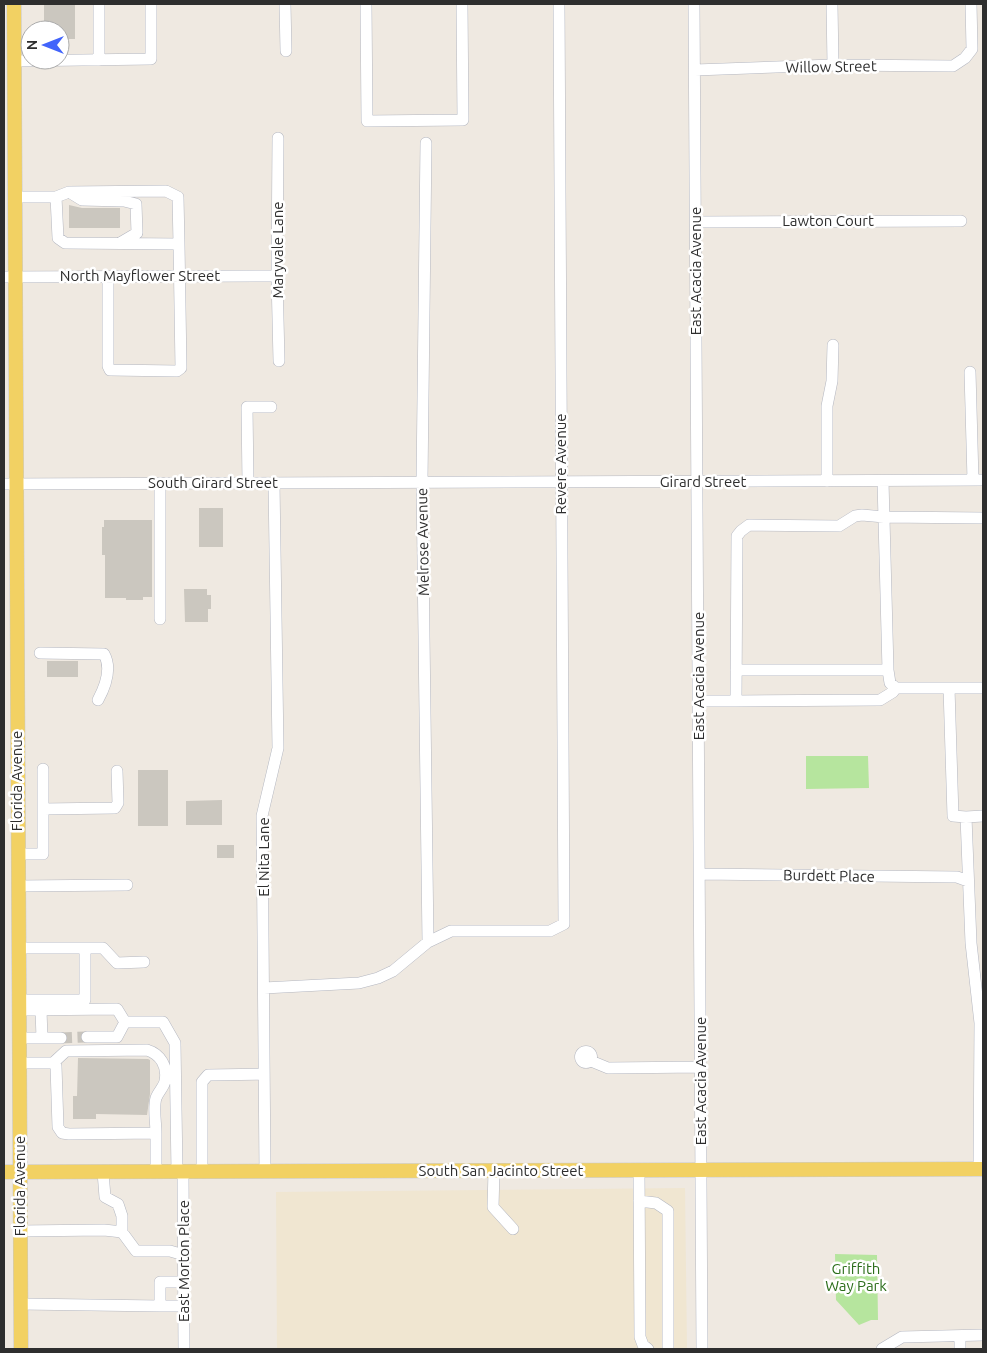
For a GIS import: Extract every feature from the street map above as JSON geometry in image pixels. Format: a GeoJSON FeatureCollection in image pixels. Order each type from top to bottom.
{"type":"FeatureCollection","features":[{"type":"Feature","properties":{"kind":"main road","name":"Florida Avenue"},"geometry":{"type":"LineString","coordinates":[[14,4],[15,197],[10,277],[10,484],[18,854],[21,1349]]}},
{"type":"Feature","properties":{"kind":"main road","name":"South San Jacinto Street"},"geometry":{"type":"LineString","coordinates":[[4,1172],[981,1169]]}},
{"type":"Feature","properties":{"kind":"street"},"geometry":{"type":"LineString","coordinates":[[99,4],[99,60]]}},
{"type":"Feature","properties":{"kind":"street"},"geometry":{"type":"LineString","coordinates":[[14,61],[151,59],[151,4]]}},
{"type":"Feature","properties":{"kind":"street"},"geometry":{"type":"LineString","coordinates":[[285,4],[286,51]]}},
{"type":"Feature","properties":{"kind":"street"},"geometry":{"type":"LineString","coordinates":[[366,4],[367,121],[463,120],[462,4]]}},
{"type":"Feature","properties":{"kind":"street","name":"Revere Avenue"},"geometry":{"type":"LineString","coordinates":[[428,942],[451,931],[550,931],[564,924],[560,482],[559,4]]}},
{"type":"Feature","properties":{"kind":"street","name":"East Acacia Avenue"},"geometry":{"type":"LineString","coordinates":[[694,4],[702,1349]]}},
{"type":"Feature","properties":{"kind":"street"},"geometry":{"type":"LineString","coordinates":[[832,4],[833,65]]}},
{"type":"Feature","properties":{"kind":"street","name":"Willow Street"},"geometry":{"type":"LineString","coordinates":[[695,70],[833,65],[953,66],[965,58],[972,49],[971,4]]}},
{"type":"Feature","properties":{"kind":"street","name":"Maryvale Lane"},"geometry":{"type":"LineString","coordinates":[[278,138],[278,361]]}},
{"type":"Feature","properties":{"kind":"street","name":"Melrose Avenue"},"geometry":{"type":"LineString","coordinates":[[426,143],[422,482],[428,942]]}},
{"type":"Feature","properties":{"kind":"street"},"geometry":{"type":"LineString","coordinates":[[15,197],[56,197],[69,192],[166,191],[178,197],[181,368],[177,371],[110,370],[108,366],[108,277]]}},
{"type":"Feature","properties":{"kind":"street"},"geometry":{"type":"LineString","coordinates":[[69,192],[82,200],[124,201],[136,204],[136,233],[118,244]]}},
{"type":"Feature","properties":{"kind":"street"},"geometry":{"type":"LineString","coordinates":[[56,197],[58,238],[65,243],[179,244]]}},
{"type":"Feature","properties":{"kind":"street","name":"Lawton Court"},"geometry":{"type":"LineString","coordinates":[[696,222],[961,221]]}},
{"type":"Feature","properties":{"kind":"street","name":"North Mayflower Street"},"geometry":{"type":"LineString","coordinates":[[10,277],[277,276]]}},
{"type":"Feature","properties":{"kind":"street"},"geometry":{"type":"LineString","coordinates":[[827,481],[826,406],[832,380],[833,345]]}},
{"type":"Feature","properties":{"kind":"street"},"geometry":{"type":"LineString","coordinates":[[970,372],[978,480]]}},
{"type":"Feature","properties":{"kind":"street"},"geometry":{"type":"LineString","coordinates":[[248,483],[247,407],[271,407]]}},
{"type":"Feature","properties":{"kind":"street","name":"Girard Street"},"geometry":{"type":"LineString","coordinates":[[422,482],[978,480]]}},
{"type":"Feature","properties":{"kind":"street"},"geometry":{"type":"LineString","coordinates":[[883,481],[888,670],[890,683],[896,688],[983,688]]}},
{"type":"Feature","properties":{"kind":"street","name":"South Girard Street"},"geometry":{"type":"LineString","coordinates":[[10,484],[422,482]]}},
{"type":"Feature","properties":{"kind":"street"},"geometry":{"type":"LineString","coordinates":[[160,483],[160,619]]}},
{"type":"Feature","properties":{"kind":"street","name":"El Nita Lane"},"geometry":{"type":"LineString","coordinates":[[265,1172],[262,816],[278,748],[274,483]]}},
{"type":"Feature","properties":{"kind":"street"},"geometry":{"type":"LineString","coordinates":[[736,701],[736,544],[737,536],[749,525],[839,526],[855,516],[983,518]]}},
{"type":"Feature","properties":{"kind":"street"},"geometry":{"type":"LineString","coordinates":[[40,653],[104,654],[107,659],[107,674],[104,688],[98,700]]}},
{"type":"Feature","properties":{"kind":"street"},"geometry":{"type":"LineString","coordinates":[[736,670],[888,670]]}},
{"type":"Feature","properties":{"kind":"street"},"geometry":{"type":"LineString","coordinates":[[699,701],[880,700],[896,688]]}},
{"type":"Feature","properties":{"kind":"street"},"geometry":{"type":"LineString","coordinates":[[949,688],[953,816],[983,816]]}},
{"type":"Feature","properties":{"kind":"street"},"geometry":{"type":"LineString","coordinates":[[18,854],[43,854],[43,769]]}},
{"type":"Feature","properties":{"kind":"street"},"geometry":{"type":"LineString","coordinates":[[43,809],[115,808],[118,803],[117,771]]}},
{"type":"Feature","properties":{"kind":"street"},"geometry":{"type":"LineString","coordinates":[[966,817],[963,879],[980,1023],[981,1169]]}},
{"type":"Feature","properties":{"kind":"street","name":"Burdett Place"},"geometry":{"type":"LineString","coordinates":[[700,874],[963,879]]}},
{"type":"Feature","properties":{"kind":"street"},"geometry":{"type":"LineString","coordinates":[[18,886],[127,885]]}},
{"type":"Feature","properties":{"kind":"street"},"geometry":{"type":"LineString","coordinates":[[264,988],[359,984],[393,971],[428,942]]}},
{"type":"Feature","properties":{"kind":"street"},"geometry":{"type":"LineString","coordinates":[[18,948],[103,948],[117,963],[144,962]]}},
{"type":"Feature","properties":{"kind":"street"},"geometry":{"type":"LineString","coordinates":[[19,1005],[85,1000],[85,948]]}},
{"type":"Feature","properties":{"kind":"street"},"geometry":{"type":"LineString","coordinates":[[19,1005],[42,1010],[117,1009],[126,1022],[116,1037],[87,1038]]}},
{"type":"Feature","properties":{"kind":"street"},"geometry":{"type":"LineString","coordinates":[[42,1010],[42,1038]]}},
{"type":"Feature","properties":{"kind":"street","name":"East Morton Place"},"geometry":{"type":"LineString","coordinates":[[126,1022],[163,1022],[175,1043],[184,1255],[184,1349]]}},
{"type":"Feature","properties":{"kind":"street"},"geometry":{"type":"LineString","coordinates":[[19,1038],[61,1038]]}},
{"type":"Feature","properties":{"kind":"street"},"geometry":{"type":"LineString","coordinates":[[19,1063],[53,1063],[66,1051],[147,1050],[154,1052],[159,1056],[164,1066],[165,1081],[156,1099],[156,1172]]}},
{"type":"Feature","properties":{"kind":"street"},"geometry":{"type":"LineString","coordinates":[[590,1061],[608,1068],[701,1066]]}},
{"type":"Feature","properties":{"kind":"street"},"geometry":{"type":"LineString","coordinates":[[53,1063],[57,1070],[58,1127],[62,1133],[156,1133]]}},
{"type":"Feature","properties":{"kind":"street"},"geometry":{"type":"LineString","coordinates":[[202,1172],[202,1082],[208,1075],[264,1074]]}},
{"type":"Feature","properties":{"kind":"street"},"geometry":{"type":"LineString","coordinates":[[494,1171],[493,1207],[513,1229]]}},
{"type":"Feature","properties":{"kind":"street"},"geometry":{"type":"LineString","coordinates":[[639,1171],[640,1336],[643,1345],[648,1349]]}},
{"type":"Feature","properties":{"kind":"street"},"geometry":{"type":"LineString","coordinates":[[103,1172],[105,1197],[118,1204],[122,1216],[122,1232],[136,1251],[170,1251],[184,1255]]}},
{"type":"Feature","properties":{"kind":"street"},"geometry":{"type":"LineString","coordinates":[[639,1201],[656,1203],[668,1211],[668,1349]]}},
{"type":"Feature","properties":{"kind":"street"},"geometry":{"type":"LineString","coordinates":[[20,1231],[104,1230],[122,1232]]}},
{"type":"Feature","properties":{"kind":"street"},"geometry":{"type":"LineString","coordinates":[[160,1306],[160,1282],[184,1282]]}},
{"type":"Feature","properties":{"kind":"street"},"geometry":{"type":"LineString","coordinates":[[20,1304],[184,1306]]}},
{"type":"Feature","properties":{"kind":"street"},"geometry":{"type":"LineString","coordinates":[[960,1336],[960,1349]]}},
{"type":"Feature","properties":{"kind":"street"},"geometry":{"type":"LineString","coordinates":[[883,1349],[902,1337],[983,1336]]}},
{"type":"Feature","properties":{"kind":"shaded area"},"geometry":{"type":"Polygon","coordinates":[[[685,1188],[687,1349],[277,1349],[276,1192],[685,1188]]]}},
{"type":"Feature","properties":{"kind":"green space"},"geometry":{"type":"Polygon","coordinates":[[[806,756],[868,756],[869,788],[806,789],[806,756]]]}},
{"type":"Feature","properties":{"kind":"green space","name":"Griffith Way Park"},"geometry":{"type":"Polygon","coordinates":[[[835,1254],[877,1255],[878,1320],[871,1320],[859,1325],[836,1300],[835,1254]]]}},
{"type":"Feature","properties":{"kind":"building"},"geometry":{"type":"Polygon","coordinates":[[[44,4],[75,4],[75,39],[70,39],[70,20],[44,20],[44,4]]]}},
{"type":"Feature","properties":{"kind":"building"},"geometry":{"type":"Polygon","coordinates":[[[69,205],[82,208],[120,208],[120,228],[69,228],[69,205]]]}},
{"type":"Feature","properties":{"kind":"building"},"geometry":{"type":"Polygon","coordinates":[[[199,508],[223,508],[223,547],[199,547],[199,508]]]}},
{"type":"Feature","properties":{"kind":"building"},"geometry":{"type":"Polygon","coordinates":[[[104,520],[152,520],[152,597],[143,597],[143,600],[105,598],[105,555],[102,555],[102,527],[104,527],[104,520]]]}},
{"type":"Feature","properties":{"kind":"building"},"geometry":{"type":"Polygon","coordinates":[[[184,589],[207,589],[207,595],[211,595],[211,609],[208,609],[208,622],[185,622],[184,589]]]}},
{"type":"Feature","properties":{"kind":"building"},"geometry":{"type":"Polygon","coordinates":[[[47,661],[78,661],[78,677],[47,677],[47,661]]]}},
{"type":"Feature","properties":{"kind":"building"},"geometry":{"type":"Polygon","coordinates":[[[138,770],[168,770],[168,826],[138,826],[138,770]]]}},
{"type":"Feature","properties":{"kind":"building"},"geometry":{"type":"Polygon","coordinates":[[[222,800],[222,825],[186,825],[186,801],[222,800]]]}},
{"type":"Feature","properties":{"kind":"building"},"geometry":{"type":"Polygon","coordinates":[[[217,845],[234,845],[234,858],[217,858],[217,845]]]}},
{"type":"Feature","properties":{"kind":"building"},"geometry":{"type":"Polygon","coordinates":[[[78,1058],[150,1060],[150,1094],[147,1115],[96,1114],[96,1119],[73,1119],[73,1096],[77,1096],[78,1058]]]}},
{"type":"Feature","properties":{"kind":"tunnel"},"geometry":{"type":"LineString","coordinates":[[61,1038],[87,1037]]}}]}
